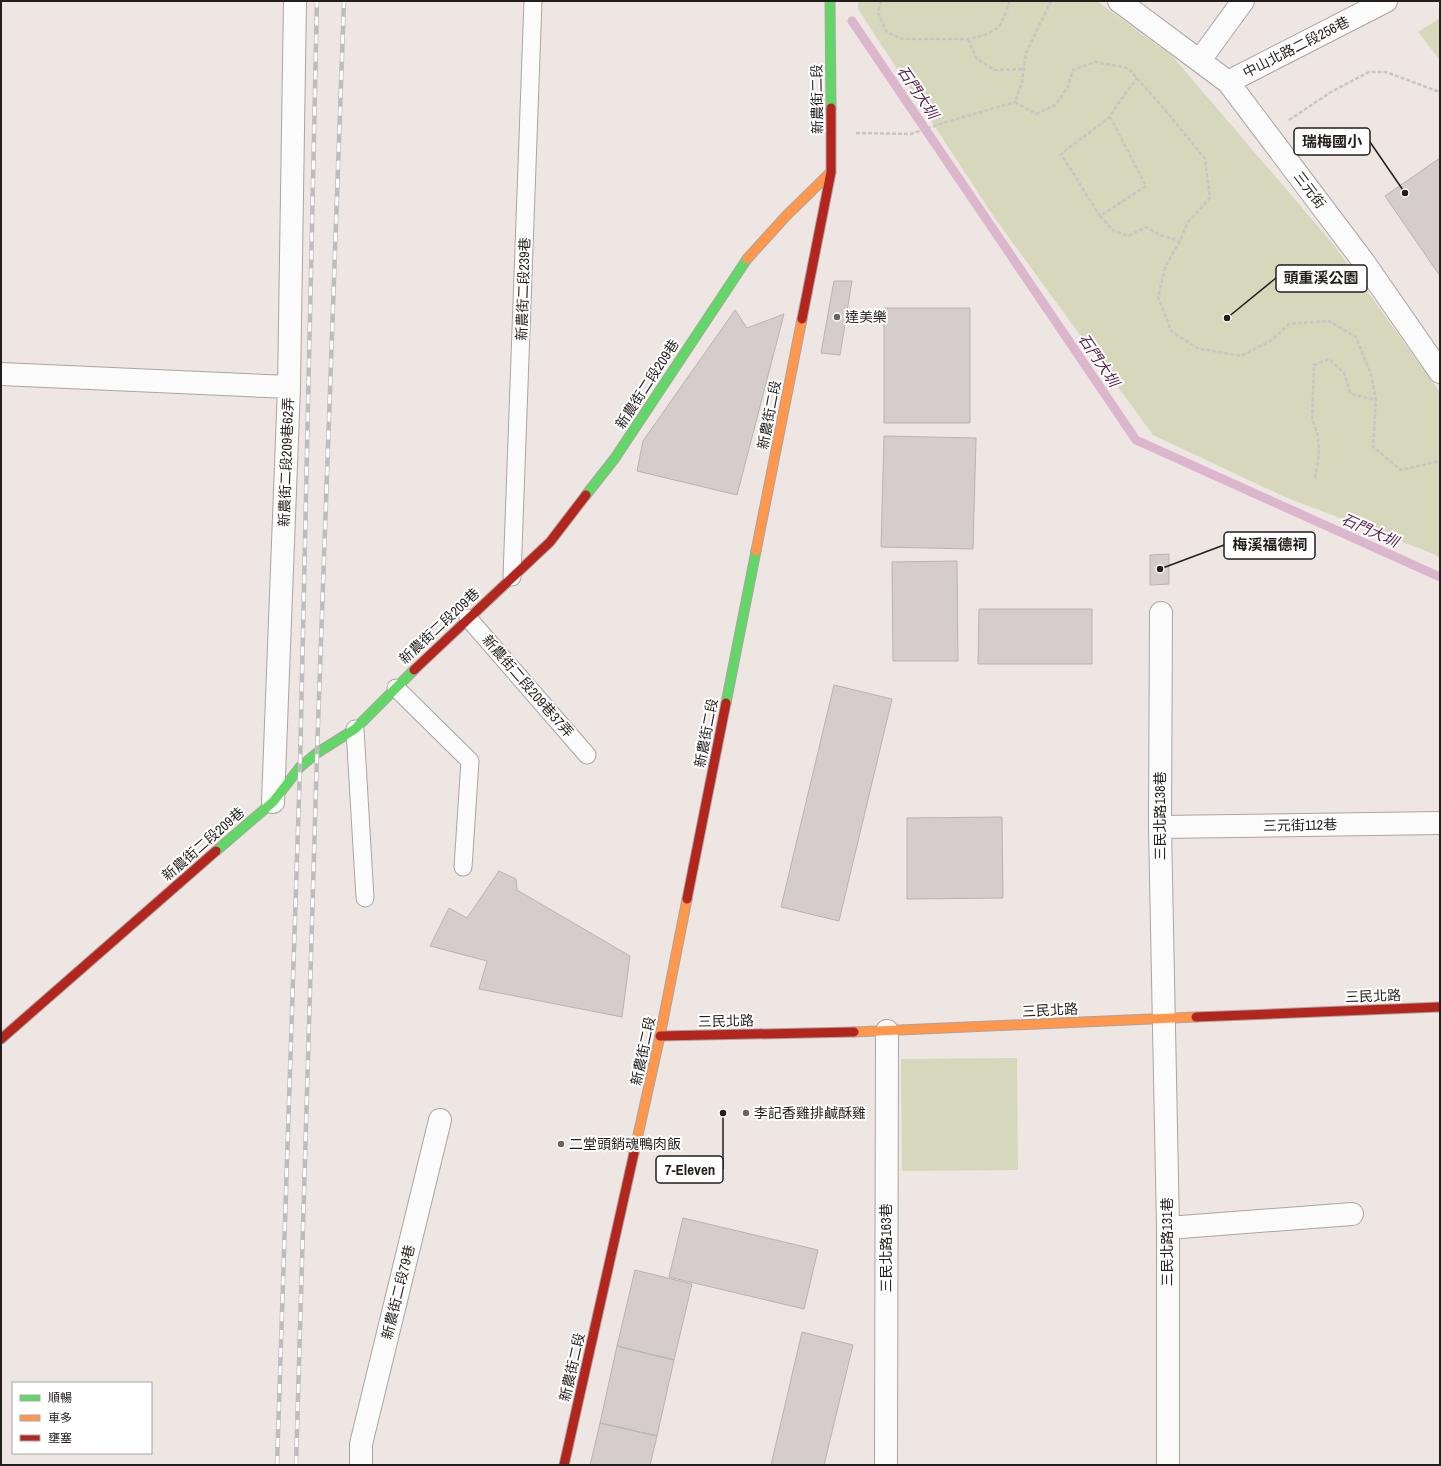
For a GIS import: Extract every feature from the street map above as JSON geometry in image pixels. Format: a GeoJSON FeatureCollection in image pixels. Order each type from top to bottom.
{"type":"FeatureCollection","features":[{"type":"Feature","properties":{"kind":"street"},"geometry":{"type":"LineString","coordinates":[[289,387],[294,1]]}},
{"type":"Feature","properties":{"kind":"street","name":"新農街二段"},"geometry":{"type":"LineString","coordinates":[[564,1465],[660,1036],[831,172],[832,133],[830,1]]}},
{"type":"Feature","properties":{"kind":"street","name":"三元街"},"geometry":{"type":"LineString","coordinates":[[1119,1],[1228,82],[1363,262],[1440,372]]}},
{"type":"Feature","properties":{"kind":"street"},"geometry":{"type":"LineString","coordinates":[[1200,60],[1243,1]]}},
{"type":"Feature","properties":{"kind":"street","name":"中山北路二段256巷"},"geometry":{"type":"LineString","coordinates":[[1228,82],[1386,1]]}},
{"type":"Feature","properties":{"kind":"street","name":"新農街二段209巷"},"geometry":{"type":"LineString","coordinates":[[1,1039],[42,1001],[273,802],[300,767],[317,753],[355,729],[468,618],[550,542],[615,458],[745,261],[786,216],[831,172]]}},
{"type":"Feature","properties":{"kind":"street","name":"新農街二段209巷62弄"},"geometry":{"type":"LineString","coordinates":[[1,374],[289,387],[273,802]]}},
{"type":"Feature","properties":{"kind":"street","name":"三民北路138巷"},"geometry":{"type":"LineString","coordinates":[[1161,614],[1160,827],[1164,1018]]}},
{"type":"Feature","properties":{"kind":"street","name":"三元街112巷"},"geometry":{"type":"LineString","coordinates":[[1160,827],[1440,823]]}},
{"type":"Feature","properties":{"kind":"street","name":"三民北路"},"geometry":{"type":"LineString","coordinates":[[660,1036],[887,1031],[1440,1007]]}},
{"type":"Feature","properties":{"kind":"street","name":"三民北路131巷"},"geometry":{"type":"LineString","coordinates":[[1164,1018],[1168,1228],[1168,1465]]}},
{"type":"Feature","properties":{"kind":"street","name":"三民北路163巷"},"geometry":{"type":"LineString","coordinates":[[886,1465],[887,1031]]}},
{"type":"Feature","properties":{"kind":"street","name":"新農街二段79巷"},"geometry":{"type":"LineString","coordinates":[[361,1465],[361,1444],[440,1120]]}},
{"type":"Feature","properties":{"kind":"street"},"geometry":{"type":"LineString","coordinates":[[1168,1228],[1352,1214]]}},
{"type":"Feature","properties":{"kind":"lane","name":"新農街二段239巷"},"geometry":{"type":"LineString","coordinates":[[512,577],[533,1]]}},
{"type":"Feature","properties":{"kind":"lane","name":"新農街二段209巷37弄"},"geometry":{"type":"LineString","coordinates":[[468,618],[587,755]]}},
{"type":"Feature","properties":{"kind":"lane"},"geometry":{"type":"LineString","coordinates":[[396,688],[470,761],[463,867]]}},
{"type":"Feature","properties":{"kind":"lane"},"geometry":{"type":"LineString","coordinates":[[355,729],[365,898]]}},
{"type":"Feature","properties":{"kind":"path"},"geometry":{"type":"LineString","coordinates":[[881,1],[878,13],[887,32],[902,38],[968,38],[985,35],[999,27],[1009,5],[1009,1]]}},
{"type":"Feature","properties":{"kind":"path"},"geometry":{"type":"LineString","coordinates":[[1015,102],[1022,82],[1026,54],[1051,1]]}},
{"type":"Feature","properties":{"kind":"path"},"geometry":{"type":"LineString","coordinates":[[968,38],[977,59],[995,70],[1023,69]]}},
{"type":"Feature","properties":{"kind":"path"},"geometry":{"type":"LineString","coordinates":[[832,133],[911,134],[1015,102],[1036,114],[1055,105],[1068,87],[1073,70],[1096,62],[1128,68],[1166,110],[1205,159],[1210,198],[1188,222],[1180,241],[1166,265],[1158,297],[1171,331],[1197,348],[1241,356],[1272,340],[1289,324],[1329,321],[1356,337],[1371,374],[1376,400],[1373,447],[1401,470],[1440,461]]}},
{"type":"Feature","properties":{"kind":"path"},"geometry":{"type":"LineString","coordinates":[[1312,105],[1331,92],[1369,72],[1386,72],[1439,90],[1440,94]]}},
{"type":"Feature","properties":{"kind":"path"},"geometry":{"type":"LineString","coordinates":[[1137,78],[1110,117],[1061,154],[1100,216],[1114,231],[1128,236],[1146,227],[1160,235],[1180,241]]}},
{"type":"Feature","properties":{"kind":"path"},"geometry":{"type":"LineString","coordinates":[[1100,216],[1146,186],[1110,117]]}},
{"type":"Feature","properties":{"kind":"path"},"geometry":{"type":"LineString","coordinates":[[1315,478],[1320,454],[1316,428],[1312,420],[1314,365],[1329,359],[1344,372],[1351,394],[1376,400]]}},
{"type":"Feature","properties":{"kind":"green space"},"geometry":{"type":"Polygon","coordinates":[[[858,1],[1097,1],[1173,57],[1333,244],[1440,392],[1440,558],[1434,554],[1285,497],[1153,435],[994,217],[858,9],[858,1]]]}},
{"type":"Feature","properties":{"kind":"green space"},"geometry":{"type":"Polygon","coordinates":[[[1440,18],[1440,60],[1418,32],[1440,18]]]}},
{"type":"Feature","properties":{"kind":"green space"},"geometry":{"type":"Polygon","coordinates":[[[1017,1058],[1018,1170],[902,1171],[901,1059],[1017,1058]]]}},
{"type":"Feature","properties":{"kind":"building"},"geometry":{"type":"Polygon","coordinates":[[[1440,158],[1440,276],[1385,196],[1440,158]]]}},
{"type":"Feature","properties":{"kind":"building","name":"達美樂"},"geometry":{"type":"Polygon","coordinates":[[[834,281],[852,281],[840,355],[821,353],[834,281]]]}},
{"type":"Feature","properties":{"kind":"building"},"geometry":{"type":"Polygon","coordinates":[[[884,308],[970,308],[970,423],[884,423],[884,308]]]}},
{"type":"Feature","properties":{"kind":"building"},"geometry":{"type":"Polygon","coordinates":[[[735,310],[747,328],[784,314],[737,495],[637,471],[643,441],[735,310]]]}},
{"type":"Feature","properties":{"kind":"building"},"geometry":{"type":"Polygon","coordinates":[[[884,436],[976,438],[973,549],[881,547],[884,436]]]}},
{"type":"Feature","properties":{"kind":"building"},"geometry":{"type":"Polygon","coordinates":[[[1169,554],[1169,584],[1150,585],[1150,555],[1169,554]]]}},
{"type":"Feature","properties":{"kind":"building"},"geometry":{"type":"Polygon","coordinates":[[[957,561],[958,661],[893,661],[892,562],[957,561]]]}},
{"type":"Feature","properties":{"kind":"building"},"geometry":{"type":"Polygon","coordinates":[[[979,609],[1092,609],[1092,664],[978,664],[979,609]]]}},
{"type":"Feature","properties":{"kind":"building"},"geometry":{"type":"Polygon","coordinates":[[[834,685],[892,699],[839,921],[781,907],[834,685]]]}},
{"type":"Feature","properties":{"kind":"building"},"geometry":{"type":"Polygon","coordinates":[[[1002,817],[1003,898],[907,899],[907,818],[1002,817]]]}},
{"type":"Feature","properties":{"kind":"building"},"geometry":{"type":"Polygon","coordinates":[[[499,871],[516,879],[517,890],[630,956],[622,1017],[479,989],[487,961],[430,946],[449,908],[467,918],[499,871]]]}},
{"type":"Feature","properties":{"kind":"building"},"geometry":{"type":"Polygon","coordinates":[[[683,1218],[818,1250],[804,1309],[669,1277],[683,1218]]]}},
{"type":"Feature","properties":{"kind":"building"},"geometry":{"type":"Polygon","coordinates":[[[635,1270],[692,1284],[674,1360],[617,1346],[635,1270]]]}},
{"type":"Feature","properties":{"kind":"building"},"geometry":{"type":"Polygon","coordinates":[[[802,1332],[853,1345],[824,1465],[771,1465],[802,1332]]]}},
{"type":"Feature","properties":{"kind":"building"},"geometry":{"type":"Polygon","coordinates":[[[617,1346],[674,1360],[657,1436],[600,1423],[617,1346]]]}},
{"type":"Feature","properties":{"kind":"building"},"geometry":{"type":"Polygon","coordinates":[[[600,1423],[657,1436],[650,1465],[590,1465],[600,1423]]]}},
{"type":"Feature","properties":{"kind":"waterway","name":"石門大圳"},"geometry":{"type":"LineString","coordinates":[[852,21],[1136,440],[1440,577]]}},
{"type":"Feature","properties":{"kind":"railway"},"geometry":{"type":"LineString","coordinates":[[277,1465],[300,767],[317,1]]}},
{"type":"Feature","properties":{"kind":"railway"},"geometry":{"type":"LineString","coordinates":[[296,1465],[317,753],[344,1]]}},
{"type":"Feature","properties":{"kind":"traffic: fast"},"geometry":{"type":"LineString","coordinates":[[830,1],[831,108]]}},
{"type":"Feature","properties":{"kind":"traffic: fast"},"geometry":{"type":"LineString","coordinates":[[586,495],[615,458],[747,259]]}},
{"type":"Feature","properties":{"kind":"traffic: fast"},"geometry":{"type":"LineString","coordinates":[[726,703],[756,551]]}},
{"type":"Feature","properties":{"kind":"traffic: fast"},"geometry":{"type":"LineString","coordinates":[[216,851],[273,802],[300,767],[317,753],[355,729],[414,670]]}},
{"type":"Feature","properties":{"kind":"traffic: slow"},"geometry":{"type":"LineString","coordinates":[[747,259],[786,216],[831,172]]}},
{"type":"Feature","properties":{"kind":"traffic: slow"},"geometry":{"type":"LineString","coordinates":[[756,551],[802,319]]}},
{"type":"Feature","properties":{"kind":"traffic: slow"},"geometry":{"type":"LineString","coordinates":[[634,1153],[660,1036],[687,899]]}},
{"type":"Feature","properties":{"kind":"traffic: slow"},"geometry":{"type":"LineString","coordinates":[[854,1032],[1196,1017]]}},
{"type":"Feature","properties":{"kind":"traffic: jam"},"geometry":{"type":"LineString","coordinates":[[802,319],[831,172],[831,108]]}},
{"type":"Feature","properties":{"kind":"traffic: jam"},"geometry":{"type":"LineString","coordinates":[[414,670],[550,542],[586,495]]}},
{"type":"Feature","properties":{"kind":"traffic: jam"},"geometry":{"type":"LineString","coordinates":[[687,899],[726,703]]}},
{"type":"Feature","properties":{"kind":"traffic: jam"},"geometry":{"type":"LineString","coordinates":[[1,1039],[216,851]]}},
{"type":"Feature","properties":{"kind":"traffic: jam"},"geometry":{"type":"LineString","coordinates":[[1196,1017],[1440,1007]]}},
{"type":"Feature","properties":{"kind":"traffic: jam"},"geometry":{"type":"LineString","coordinates":[[660,1036],[854,1032]]}},
{"type":"Feature","properties":{"kind":"traffic: jam"},"geometry":{"type":"LineString","coordinates":[[564,1465],[634,1153]]}},
{"type":"Feature","properties":{"kind":"place","name":"瑞梅國小"},"geometry":{"type":"Point","coordinates":[1405,193]}},
{"type":"Feature","properties":{"kind":"place","name":"達美樂"},"geometry":{"type":"Point","coordinates":[837,317]}},
{"type":"Feature","properties":{"kind":"place","name":"頭重溪公園"},"geometry":{"type":"Point","coordinates":[1227,318]}},
{"type":"Feature","properties":{"kind":"place","name":"梅溪福德祠"},"geometry":{"type":"Point","coordinates":[1160,569]}},
{"type":"Feature","properties":{"kind":"place","name":"7-Eleven"},"geometry":{"type":"Point","coordinates":[723,1113]}},
{"type":"Feature","properties":{"kind":"place","name":"李記香雞排鹹酥雞"},"geometry":{"type":"Point","coordinates":[746,1113]}},
{"type":"Feature","properties":{"kind":"place","name":"二堂頭銷魂鴨肉飯"},"geometry":{"type":"Point","coordinates":[561,1144]}}]}
